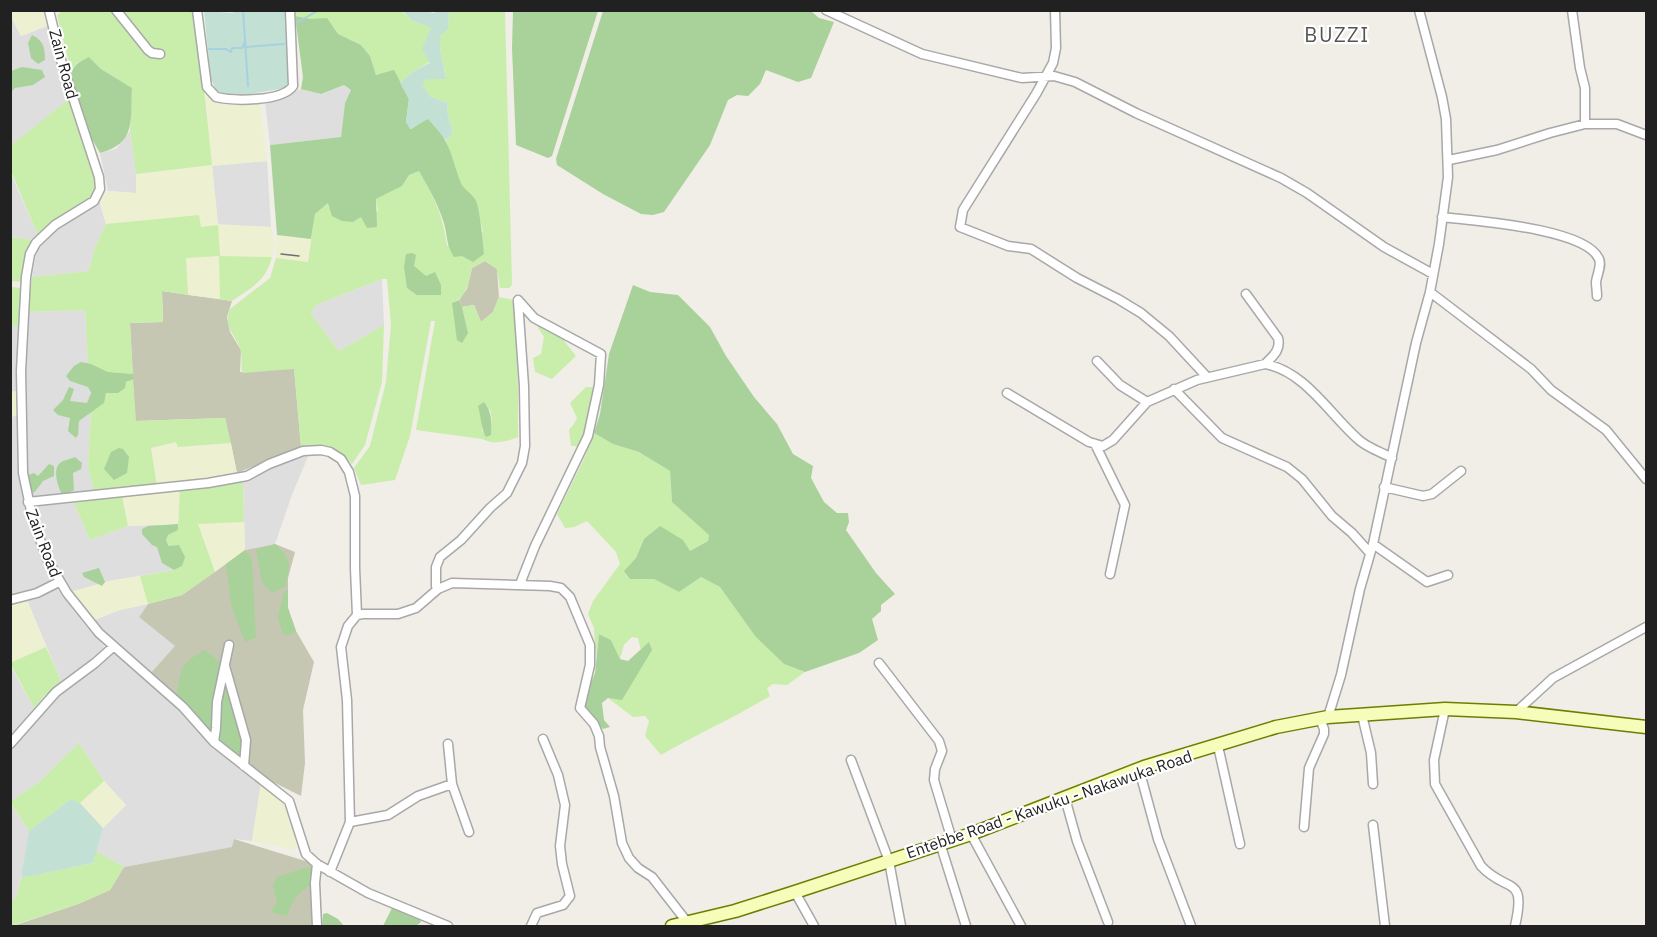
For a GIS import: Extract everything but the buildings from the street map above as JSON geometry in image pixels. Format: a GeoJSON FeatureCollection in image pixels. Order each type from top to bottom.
{"type":"FeatureCollection","features":[{"type":"Feature","properties":{"kind":"main road","name":"Entebbe Road - Kawuku - Nakawuka Road"},"geometry":{"type":"LineString","coordinates":[[672,927],[735,911],[971,834],[1139,769],[1276,727],[1324,718],[1445,710],[1516,712],[1647,726]]}},
{"type":"Feature","properties":{"kind":"street"},"geometry":{"type":"LineString","coordinates":[[116,10],[148,50],[160,54]]}},
{"type":"Feature","properties":{"kind":"street"},"geometry":{"type":"LineString","coordinates":[[196,10],[207,87],[216,97],[240,100],[260,99],[284,93],[293,86],[290,10]]}},
{"type":"Feature","properties":{"kind":"street"},"geometry":{"type":"LineString","coordinates":[[826,10],[922,54],[1022,78],[1054,76],[1075,82],[1136,113],[1281,178],[1307,193],[1384,247],[1433,274]]}},
{"type":"Feature","properties":{"kind":"street"},"geometry":{"type":"LineString","coordinates":[[1055,10],[1056,48],[1053,63],[963,210],[960,227],[1008,246],[1031,249],[1077,278],[1118,299],[1141,313],[1169,336],[1207,377]]}},
{"type":"Feature","properties":{"kind":"street"},"geometry":{"type":"LineString","coordinates":[[1304,827],[1309,768],[1324,734],[1324,718],[1341,675],[1416,344],[1430,292],[1442,217],[1449,160],[1446,119],[1419,10]]}},
{"type":"Feature","properties":{"kind":"street"},"geometry":{"type":"LineString","coordinates":[[1572,10],[1585,88],[1586,124]]}},
{"type":"Feature","properties":{"kind":"street","name":"Zain Road"},"geometry":{"type":"LineString","coordinates":[[53,12],[62,64],[99,177],[100,189],[94,201],[44,234],[36,243],[28,264],[21,382],[23,472],[28,502],[47,559],[59,582],[86,619],[183,707],[214,742],[289,801],[306,854],[317,864],[368,893],[448,927]]}},
{"type":"Feature","properties":{"kind":"street"},"geometry":{"type":"LineString","coordinates":[[1449,160],[1497,150],[1586,124],[1617,124],[1647,135]]}},
{"type":"Feature","properties":{"kind":"street"},"geometry":{"type":"LineString","coordinates":[[1442,217],[1514,224],[1559,235],[1587,247],[1599,257],[1597,296]]}},
{"type":"Feature","properties":{"kind":"street"},"geometry":{"type":"LineString","coordinates":[[1430,292],[1531,369],[1556,395],[1606,430],[1647,479]]}},
{"type":"Feature","properties":{"kind":"street"},"geometry":{"type":"LineString","coordinates":[[1246,294],[1278,338],[1279,349],[1265,364]]}},
{"type":"Feature","properties":{"kind":"street"},"geometry":{"type":"LineString","coordinates":[[438,589],[436,567],[440,557],[507,493],[522,463],[525,446],[524,386],[518,300],[534,318],[601,354],[597,396],[588,436],[535,546],[520,584]]}},
{"type":"Feature","properties":{"kind":"street"},"geometry":{"type":"LineString","coordinates":[[1097,361],[1120,385],[1147,402]]}},
{"type":"Feature","properties":{"kind":"street"},"geometry":{"type":"LineString","coordinates":[[1007,393],[1095,444],[1103,446],[1113,440],[1147,402],[1207,377],[1265,364],[1285,371],[1305,386],[1360,441],[1392,458]]}},
{"type":"Feature","properties":{"kind":"street"},"geometry":{"type":"LineString","coordinates":[[1174,389],[1221,438],[1287,467],[1302,479],[1332,516],[1371,549],[1427,582],[1448,575]]}},
{"type":"Feature","properties":{"kind":"street"},"geometry":{"type":"LineString","coordinates":[[1095,444],[1125,505],[1110,574]]}},
{"type":"Feature","properties":{"kind":"street"},"geometry":{"type":"LineString","coordinates":[[28,502],[208,483],[247,476],[303,451],[330,452],[341,459],[349,472],[355,496],[357,615]]}},
{"type":"Feature","properties":{"kind":"street"},"geometry":{"type":"LineString","coordinates":[[1384,487],[1424,496],[1432,494],[1461,471]]}},
{"type":"Feature","properties":{"kind":"street"},"geometry":{"type":"LineString","coordinates":[[10,600],[38,593],[59,582]]}},
{"type":"Feature","properties":{"kind":"street"},"geometry":{"type":"LineString","coordinates":[[330,872],[350,822],[347,700],[341,647],[348,626],[357,615],[374,612],[398,614],[416,608],[438,589],[452,583],[520,584],[561,588],[570,597],[590,645],[590,665],[580,708],[594,724],[599,736],[614,796],[622,843],[629,858],[638,868],[652,877],[687,922]]}},
{"type":"Feature","properties":{"kind":"street"},"geometry":{"type":"LineString","coordinates":[[1516,712],[1553,678],[1647,627]]}},
{"type":"Feature","properties":{"kind":"street"},"geometry":{"type":"LineString","coordinates":[[214,742],[217,702],[229,645]]}},
{"type":"Feature","properties":{"kind":"street"},"geometry":{"type":"LineString","coordinates":[[10,744],[56,692],[114,646]]}},
{"type":"Feature","properties":{"kind":"street"},"geometry":{"type":"LineString","coordinates":[[879,663],[939,741],[942,751],[933,780],[966,927]]}},
{"type":"Feature","properties":{"kind":"street"},"geometry":{"type":"LineString","coordinates":[[225,666],[246,740],[244,766]]}},
{"type":"Feature","properties":{"kind":"street"},"geometry":{"type":"LineString","coordinates":[[1445,710],[1434,760],[1435,783],[1480,866],[1487,873],[1517,891],[1519,902],[1515,927]]}},
{"type":"Feature","properties":{"kind":"street"},"geometry":{"type":"LineString","coordinates":[[1362,715],[1371,753],[1373,784]]}},
{"type":"Feature","properties":{"kind":"street"},"geometry":{"type":"LineString","coordinates":[[531,927],[537,913],[562,905],[570,896],[560,846],[565,805],[558,775],[543,739]]}},
{"type":"Feature","properties":{"kind":"street"},"geometry":{"type":"LineString","coordinates":[[448,744],[452,784],[469,832]]}},
{"type":"Feature","properties":{"kind":"street"},"geometry":{"type":"LineString","coordinates":[[1218,746],[1240,844]]}},
{"type":"Feature","properties":{"kind":"street"},"geometry":{"type":"LineString","coordinates":[[850,760],[888,861],[901,927]]}},
{"type":"Feature","properties":{"kind":"street"},"geometry":{"type":"LineString","coordinates":[[1139,769],[1158,840],[1191,927]]}},
{"type":"Feature","properties":{"kind":"street"},"geometry":{"type":"LineString","coordinates":[[350,822],[388,816],[418,796],[452,784]]}},
{"type":"Feature","properties":{"kind":"street"},"geometry":{"type":"LineString","coordinates":[[1065,798],[1077,841],[1108,922]]}},
{"type":"Feature","properties":{"kind":"street"},"geometry":{"type":"LineString","coordinates":[[1373,825],[1385,927]]}},
{"type":"Feature","properties":{"kind":"street"},"geometry":{"type":"LineString","coordinates":[[971,834],[1021,927]]}},
{"type":"Feature","properties":{"kind":"street"},"geometry":{"type":"LineString","coordinates":[[317,864],[315,883],[317,927]]}},
{"type":"Feature","properties":{"kind":"street"},"geometry":{"type":"LineString","coordinates":[[795,892],[814,927]]}},
{"type":"Feature","properties":{"kind":"shaded area"},"geometry":{"type":"Polygon","coordinates":[[[234,10],[286,11],[291,80],[286,88],[231,97],[217,91],[211,79],[204,11],[233,13],[234,10]]]}},
{"type":"Feature","properties":{"kind":"shaded area"},"geometry":{"type":"Polygon","coordinates":[[[10,11],[48,11],[52,24],[21,36],[10,11]]]}},
{"type":"Feature","properties":{"kind":"shaded area"},"geometry":{"type":"Polygon","coordinates":[[[403,11],[434,13],[449,11],[448,29],[440,36],[446,79],[427,79],[422,85],[431,97],[448,103],[447,111],[453,133],[446,140],[428,119],[410,129],[406,122],[409,99],[400,83],[414,71],[430,63],[422,49],[431,28],[411,20],[403,11]]]}},
{"type":"Feature","properties":{"kind":"shaded area"},"geometry":{"type":"Polygon","coordinates":[[[10,15],[21,36],[52,24],[69,99],[11,146],[10,15]]]}},
{"type":"Feature","properties":{"kind":"shaded area"},"geometry":{"type":"Polygon","coordinates":[[[344,85],[351,90],[345,103],[341,137],[270,145],[265,102],[301,89],[321,94],[344,85]]]}},
{"type":"Feature","properties":{"kind":"shaded area"},"geometry":{"type":"Polygon","coordinates":[[[206,92],[213,99],[228,105],[260,103],[267,161],[212,166],[218,224],[271,227],[275,244],[272,257],[220,256],[220,299],[188,295],[186,258],[219,256],[200,227],[199,215],[106,224],[99,200],[108,191],[136,193],[136,174],[211,165],[206,92]]]}},
{"type":"Feature","properties":{"kind":"shaded area"},"geometry":{"type":"Polygon","coordinates":[[[130,131],[136,174],[136,193],[108,191],[100,153],[116,149],[130,131]]]}},
{"type":"Feature","properties":{"kind":"shaded area"},"geometry":{"type":"Polygon","coordinates":[[[267,161],[271,227],[218,225],[212,165],[267,161]]]}},
{"type":"Feature","properties":{"kind":"shaded area"},"geometry":{"type":"Polygon","coordinates":[[[10,171],[38,236],[35,240],[11,237],[10,171]]]}},
{"type":"Feature","properties":{"kind":"shaded area"},"geometry":{"type":"Polygon","coordinates":[[[99,200],[106,224],[94,250],[89,271],[32,277],[36,254],[41,243],[69,219],[99,200]]]}},
{"type":"Feature","properties":{"kind":"shaded area"},"geometry":{"type":"Polygon","coordinates":[[[277,235],[311,239],[308,262],[276,258],[277,235]]]}},
{"type":"Feature","properties":{"kind":"shaded area"},"geometry":{"type":"Polygon","coordinates":[[[485,261],[497,269],[499,297],[493,312],[481,322],[474,305],[462,307],[459,300],[467,289],[472,268],[485,261]]]}},
{"type":"Feature","properties":{"kind":"shaded area"},"geometry":{"type":"Polygon","coordinates":[[[382,279],[384,325],[339,351],[311,314],[316,305],[382,279]]]}},
{"type":"Feature","properties":{"kind":"shaded area"},"geometry":{"type":"Polygon","coordinates":[[[162,291],[232,301],[227,317],[230,332],[241,350],[240,372],[294,368],[301,447],[237,473],[225,418],[135,421],[130,323],[163,322],[162,291]]]}},
{"type":"Feature","properties":{"kind":"shaded area"},"geometry":{"type":"Polygon","coordinates":[[[85,310],[91,412],[88,466],[94,493],[74,497],[31,496],[28,488],[24,404],[24,355],[28,312],[85,310]]]}},
{"type":"Feature","properties":{"kind":"shaded area"},"geometry":{"type":"Polygon","coordinates":[[[10,326],[21,326],[18,391],[11,392],[10,326]]]}},
{"type":"Feature","properties":{"kind":"shaded area"},"geometry":{"type":"Polygon","coordinates":[[[18,391],[18,415],[11,417],[10,392],[18,391]]]}},
{"type":"Feature","properties":{"kind":"shaded area"},"geometry":{"type":"Polygon","coordinates":[[[18,415],[19,476],[23,497],[31,530],[52,575],[50,583],[45,588],[11,597],[10,417],[18,415]]]}},
{"type":"Feature","properties":{"kind":"shaded area"},"geometry":{"type":"Polygon","coordinates":[[[177,442],[178,447],[231,443],[237,473],[208,480],[182,481],[157,487],[151,448],[177,442]]]}},
{"type":"Feature","properties":{"kind":"shaded area"},"geometry":{"type":"Polygon","coordinates":[[[310,452],[275,544],[245,550],[243,478],[310,452]]]}},
{"type":"Feature","properties":{"kind":"shaded area"},"geometry":{"type":"Polygon","coordinates":[[[180,488],[178,524],[128,526],[122,496],[180,488]]]}},
{"type":"Feature","properties":{"kind":"shaded area"},"geometry":{"type":"Polygon","coordinates":[[[74,503],[90,540],[128,526],[158,525],[174,570],[109,581],[71,592],[47,548],[34,505],[74,503]]]}},
{"type":"Feature","properties":{"kind":"shaded area"},"geometry":{"type":"Polygon","coordinates":[[[244,522],[245,550],[215,572],[198,523],[244,522]]]}},
{"type":"Feature","properties":{"kind":"shaded area"},"geometry":{"type":"Polygon","coordinates":[[[275,544],[295,552],[288,578],[288,608],[296,631],[314,662],[303,710],[305,763],[301,796],[261,776],[208,734],[150,674],[175,646],[139,617],[148,604],[182,595],[245,550],[275,544]]]}},
{"type":"Feature","properties":{"kind":"shaded area"},"geometry":{"type":"Polygon","coordinates":[[[140,576],[148,604],[120,610],[92,620],[71,592],[109,581],[140,576]]]}},
{"type":"Feature","properties":{"kind":"shaded area"},"geometry":{"type":"Polygon","coordinates":[[[54,588],[104,646],[102,652],[62,683],[27,600],[44,595],[54,588]]]}},
{"type":"Feature","properties":{"kind":"shaded area"},"geometry":{"type":"Polygon","coordinates":[[[27,600],[46,647],[11,663],[10,604],[27,600]]]}},
{"type":"Feature","properties":{"kind":"shaded area"},"geometry":{"type":"Polygon","coordinates":[[[148,604],[139,617],[176,646],[150,674],[92,621],[120,610],[148,604]]]}},
{"type":"Feature","properties":{"kind":"shaded area"},"geometry":{"type":"Polygon","coordinates":[[[115,652],[180,708],[199,732],[261,783],[252,841],[234,839],[233,847],[124,867],[96,851],[103,828],[126,805],[104,781],[79,743],[39,782],[11,802],[11,749],[45,705],[115,652]]]}},
{"type":"Feature","properties":{"kind":"shaded area"},"geometry":{"type":"Polygon","coordinates":[[[10,665],[34,708],[10,739],[10,665]]]}},
{"type":"Feature","properties":{"kind":"shaded area"},"geometry":{"type":"Polygon","coordinates":[[[104,781],[126,805],[103,828],[80,803],[104,781]]]}},
{"type":"Feature","properties":{"kind":"shaded area"},"geometry":{"type":"Polygon","coordinates":[[[261,783],[293,805],[297,848],[291,849],[252,841],[261,783]]]}},
{"type":"Feature","properties":{"kind":"shaded area"},"geometry":{"type":"Polygon","coordinates":[[[71,799],[80,803],[103,828],[93,863],[21,878],[29,831],[71,799]]]}},
{"type":"Feature","properties":{"kind":"shaded area"},"geometry":{"type":"Polygon","coordinates":[[[10,803],[29,831],[16,898],[11,900],[10,803]]]}},
{"type":"Feature","properties":{"kind":"shaded area"},"geometry":{"type":"Polygon","coordinates":[[[234,839],[312,863],[315,926],[13,926],[78,904],[110,890],[124,867],[232,847],[234,839]]]}},
{"type":"Feature","properties":{"kind":"green space"},"geometry":{"type":"Polygon","coordinates":[[[384,10],[403,12],[411,20],[431,28],[430,62],[414,71],[400,83],[398,80],[376,75],[370,56],[361,45],[338,34],[327,19],[295,16],[295,11],[384,10]]]}},
{"type":"Feature","properties":{"kind":"green space"},"geometry":{"type":"Polygon","coordinates":[[[63,11],[113,11],[153,59],[151,48],[119,11],[196,11],[212,165],[136,174],[130,131],[132,88],[101,69],[89,57],[77,63],[71,71],[57,15],[63,11]]]}},
{"type":"Feature","properties":{"kind":"green space"},"geometry":{"type":"Polygon","coordinates":[[[449,11],[505,11],[512,285],[509,288],[500,288],[497,269],[485,261],[472,268],[464,293],[452,303],[468,333],[462,307],[474,305],[481,322],[493,312],[499,297],[514,300],[518,437],[496,442],[416,430],[435,321],[431,321],[410,436],[395,480],[361,485],[354,468],[370,446],[386,382],[391,324],[387,279],[316,305],[311,314],[339,351],[384,325],[382,382],[365,445],[352,464],[340,453],[323,446],[301,447],[294,369],[242,373],[241,352],[229,327],[228,316],[230,309],[270,278],[276,258],[308,262],[315,214],[328,203],[361,217],[378,211],[376,199],[402,186],[409,175],[419,171],[437,207],[447,246],[483,232],[476,201],[460,184],[446,140],[453,133],[447,111],[448,103],[431,97],[421,85],[427,79],[446,78],[440,36],[448,29],[449,11]],[[490,409],[482,419],[482,431],[491,435],[490,409]]]}},
{"type":"Feature","properties":{"kind":"green space"},"geometry":{"type":"Polygon","coordinates":[[[513,11],[598,11],[552,156],[548,158],[516,145],[512,48],[513,11]]]}},
{"type":"Feature","properties":{"kind":"green space"},"geometry":{"type":"Polygon","coordinates":[[[603,11],[811,11],[819,18],[834,22],[811,78],[798,82],[766,70],[760,84],[748,96],[737,95],[728,100],[710,145],[664,212],[653,215],[641,214],[603,194],[557,165],[556,159],[603,11]]]}},
{"type":"Feature","properties":{"kind":"green space"},"geometry":{"type":"Polygon","coordinates":[[[295,16],[311,19],[327,18],[338,34],[361,45],[370,56],[376,75],[394,70],[409,99],[406,122],[411,129],[428,118],[441,133],[461,183],[477,203],[484,254],[473,262],[462,256],[454,257],[449,247],[441,213],[419,171],[409,175],[402,186],[376,199],[377,227],[367,228],[361,217],[353,222],[342,221],[332,216],[328,203],[315,214],[311,239],[277,235],[270,145],[341,137],[345,103],[351,90],[344,85],[321,94],[301,89],[303,77],[295,16]]]}},
{"type":"Feature","properties":{"kind":"green space"},"geometry":{"type":"Polygon","coordinates":[[[32,35],[41,42],[44,48],[45,60],[38,64],[31,58],[28,43],[32,35]]]}},
{"type":"Feature","properties":{"kind":"green space"},"geometry":{"type":"Polygon","coordinates":[[[89,57],[101,69],[132,88],[131,120],[126,136],[112,149],[100,153],[77,108],[70,83],[72,72],[77,64],[89,57]]]}},
{"type":"Feature","properties":{"kind":"green space"},"geometry":{"type":"Polygon","coordinates":[[[22,67],[42,70],[45,77],[33,85],[15,88],[11,92],[11,71],[22,67]]]}},
{"type":"Feature","properties":{"kind":"green space"},"geometry":{"type":"Polygon","coordinates":[[[69,99],[99,170],[95,196],[38,236],[11,171],[10,146],[69,99]]]}},
{"type":"Feature","properties":{"kind":"green space"},"geometry":{"type":"Polygon","coordinates":[[[199,215],[201,227],[218,225],[220,256],[272,257],[269,265],[257,283],[232,301],[220,299],[219,256],[186,258],[188,295],[162,291],[163,322],[130,323],[133,374],[108,372],[88,363],[85,310],[28,312],[32,277],[89,271],[94,250],[106,224],[199,215]]]}},
{"type":"Feature","properties":{"kind":"green space"},"geometry":{"type":"Polygon","coordinates":[[[10,237],[35,240],[23,282],[11,281],[10,237]]]}},
{"type":"Feature","properties":{"kind":"green space"},"geometry":{"type":"Polygon","coordinates":[[[406,254],[416,255],[414,266],[426,276],[435,272],[441,285],[441,295],[417,295],[407,288],[404,267],[406,254]]]}},
{"type":"Feature","properties":{"kind":"green space"},"geometry":{"type":"Polygon","coordinates":[[[633,285],[650,292],[678,295],[710,327],[726,356],[754,397],[777,424],[793,454],[813,466],[811,478],[824,502],[837,513],[848,513],[849,522],[846,530],[876,573],[895,594],[881,605],[881,611],[872,619],[878,640],[859,653],[805,672],[784,664],[756,637],[720,587],[701,577],[679,592],[654,579],[630,579],[624,571],[636,558],[644,539],[660,526],[683,540],[690,551],[708,541],[709,535],[672,502],[670,471],[639,452],[613,444],[594,433],[600,414],[609,354],[633,285]]]}},
{"type":"Feature","properties":{"kind":"green space"},"geometry":{"type":"Polygon","coordinates":[[[10,287],[22,288],[21,326],[11,326],[10,287]]]}},
{"type":"Feature","properties":{"kind":"green space"},"geometry":{"type":"Polygon","coordinates":[[[459,300],[468,333],[462,343],[457,340],[452,303],[459,300]]]}},
{"type":"Feature","properties":{"kind":"green space"},"geometry":{"type":"Polygon","coordinates":[[[537,323],[562,338],[576,356],[552,379],[535,372],[533,358],[541,354],[544,337],[537,323]]]}},
{"type":"Feature","properties":{"kind":"green space"},"geometry":{"type":"Polygon","coordinates":[[[81,362],[108,372],[133,374],[134,379],[126,382],[125,388],[118,393],[106,393],[104,403],[79,421],[76,438],[68,431],[70,418],[58,415],[53,410],[63,400],[69,387],[74,389],[70,401],[87,403],[91,393],[88,387],[70,381],[66,376],[74,366],[81,362]]]}},
{"type":"Feature","properties":{"kind":"green space"},"geometry":{"type":"Polygon","coordinates":[[[133,379],[136,421],[225,418],[231,443],[178,447],[176,442],[151,448],[157,487],[94,493],[88,466],[91,412],[103,403],[106,393],[133,379]]]}},
{"type":"Feature","properties":{"kind":"green space"},"geometry":{"type":"Polygon","coordinates":[[[586,387],[593,387],[587,425],[579,446],[571,446],[569,430],[577,418],[570,403],[586,387]]]}},
{"type":"Feature","properties":{"kind":"green space"},"geometry":{"type":"Polygon","coordinates":[[[484,402],[489,410],[491,422],[491,435],[486,437],[478,406],[484,402]]]}},
{"type":"Feature","properties":{"kind":"green space"},"geometry":{"type":"Polygon","coordinates":[[[594,433],[613,444],[639,452],[670,471],[672,502],[709,535],[708,541],[690,551],[644,539],[636,558],[625,571],[630,579],[654,579],[679,592],[701,577],[720,587],[757,637],[784,664],[805,672],[787,685],[773,684],[767,688],[770,696],[661,755],[645,736],[649,721],[645,716],[633,717],[608,698],[622,699],[649,643],[641,651],[638,638],[632,637],[624,645],[620,659],[611,640],[599,634],[596,659],[594,628],[588,614],[593,601],[620,564],[616,552],[587,521],[565,528],[557,514],[594,433]]]}},
{"type":"Feature","properties":{"kind":"green space"},"geometry":{"type":"Polygon","coordinates":[[[119,448],[123,449],[129,457],[127,473],[114,480],[104,469],[111,452],[119,448]]]}},
{"type":"Feature","properties":{"kind":"green space"},"geometry":{"type":"Polygon","coordinates":[[[75,457],[82,463],[81,469],[73,473],[74,490],[63,496],[59,489],[56,470],[60,463],[75,457]]]}},
{"type":"Feature","properties":{"kind":"green space"},"geometry":{"type":"Polygon","coordinates":[[[49,464],[54,466],[54,476],[43,481],[34,493],[28,488],[28,475],[34,473],[38,476],[49,464]]]}},
{"type":"Feature","properties":{"kind":"green space"},"geometry":{"type":"Polygon","coordinates":[[[243,478],[244,522],[198,524],[215,572],[182,595],[148,604],[140,576],[174,570],[182,566],[166,540],[168,535],[178,530],[180,488],[243,478]]]}},
{"type":"Feature","properties":{"kind":"green space"},"geometry":{"type":"Polygon","coordinates":[[[122,496],[128,526],[90,540],[74,503],[122,496]]]}},
{"type":"Feature","properties":{"kind":"green space"},"geometry":{"type":"Polygon","coordinates":[[[178,524],[178,530],[168,535],[166,540],[169,546],[179,545],[185,557],[182,566],[174,570],[162,563],[157,547],[142,534],[142,529],[148,526],[178,524]]]}},
{"type":"Feature","properties":{"kind":"green space"},"geometry":{"type":"Polygon","coordinates":[[[275,544],[285,555],[289,568],[285,587],[272,593],[262,582],[256,550],[275,544]]]}},
{"type":"Feature","properties":{"kind":"green space"},"geometry":{"type":"Polygon","coordinates":[[[245,550],[252,559],[256,638],[245,642],[231,605],[226,564],[245,550]]]}},
{"type":"Feature","properties":{"kind":"green space"},"geometry":{"type":"Polygon","coordinates":[[[99,568],[105,582],[102,586],[84,577],[82,573],[99,568]]]}},
{"type":"Feature","properties":{"kind":"green space"},"geometry":{"type":"Polygon","coordinates":[[[284,591],[288,591],[288,608],[296,631],[288,636],[282,633],[278,617],[284,591]]]}},
{"type":"Feature","properties":{"kind":"green space"},"geometry":{"type":"Polygon","coordinates":[[[599,634],[611,640],[620,659],[628,661],[649,642],[652,650],[622,700],[608,698],[602,703],[604,720],[610,727],[603,729],[585,709],[586,695],[595,673],[599,634]]]}},
{"type":"Feature","properties":{"kind":"green space"},"geometry":{"type":"Polygon","coordinates":[[[46,647],[62,683],[45,695],[34,708],[10,663],[46,647]]]}},
{"type":"Feature","properties":{"kind":"green space"},"geometry":{"type":"Polygon","coordinates":[[[205,650],[223,664],[220,679],[233,692],[243,733],[241,756],[236,760],[208,734],[177,693],[180,676],[186,662],[205,650]]]}},
{"type":"Feature","properties":{"kind":"green space"},"geometry":{"type":"Polygon","coordinates":[[[79,743],[104,781],[80,803],[71,799],[29,831],[10,802],[39,782],[79,743]]]}},
{"type":"Feature","properties":{"kind":"green space"},"geometry":{"type":"Polygon","coordinates":[[[96,851],[124,867],[110,890],[78,904],[11,926],[10,900],[16,898],[21,878],[93,863],[96,851]]]}},
{"type":"Feature","properties":{"kind":"green space"},"geometry":{"type":"Polygon","coordinates":[[[313,867],[313,881],[295,899],[287,916],[273,913],[271,911],[277,903],[273,885],[277,877],[313,867]]]}},
{"type":"Feature","properties":{"kind":"green space"},"geometry":{"type":"Polygon","coordinates":[[[393,906],[419,917],[421,922],[416,926],[383,926],[393,906]]]}},
{"type":"Feature","properties":{"kind":"green space"},"geometry":{"type":"Polygon","coordinates":[[[327,913],[338,919],[344,926],[322,926],[323,914],[327,913]]]}},
{"type":"Feature","properties":{"kind":"waterway"},"geometry":{"type":"LineString","coordinates":[[243,10],[248,86]]}},
{"type":"Feature","properties":{"kind":"waterway"},"geometry":{"type":"LineString","coordinates":[[296,23],[319,10]]}},
{"type":"Feature","properties":{"kind":"waterway"},"geometry":{"type":"LineString","coordinates":[[209,49],[226,49],[231,52],[232,48],[242,48],[245,42]]}},
{"type":"Feature","properties":{"kind":"waterway"},"geometry":{"type":"LineString","coordinates":[[245,47],[284,44]]}},
{"type":"Feature","properties":{"kind":"tram line"},"geometry":{"type":"LineString","coordinates":[[281,254],[299,256]]}},
{"type":"Feature","properties":{"kind":"district","name":"BUZZI"},"geometry":{"type":"Point","coordinates":[1337,34]}}]}
